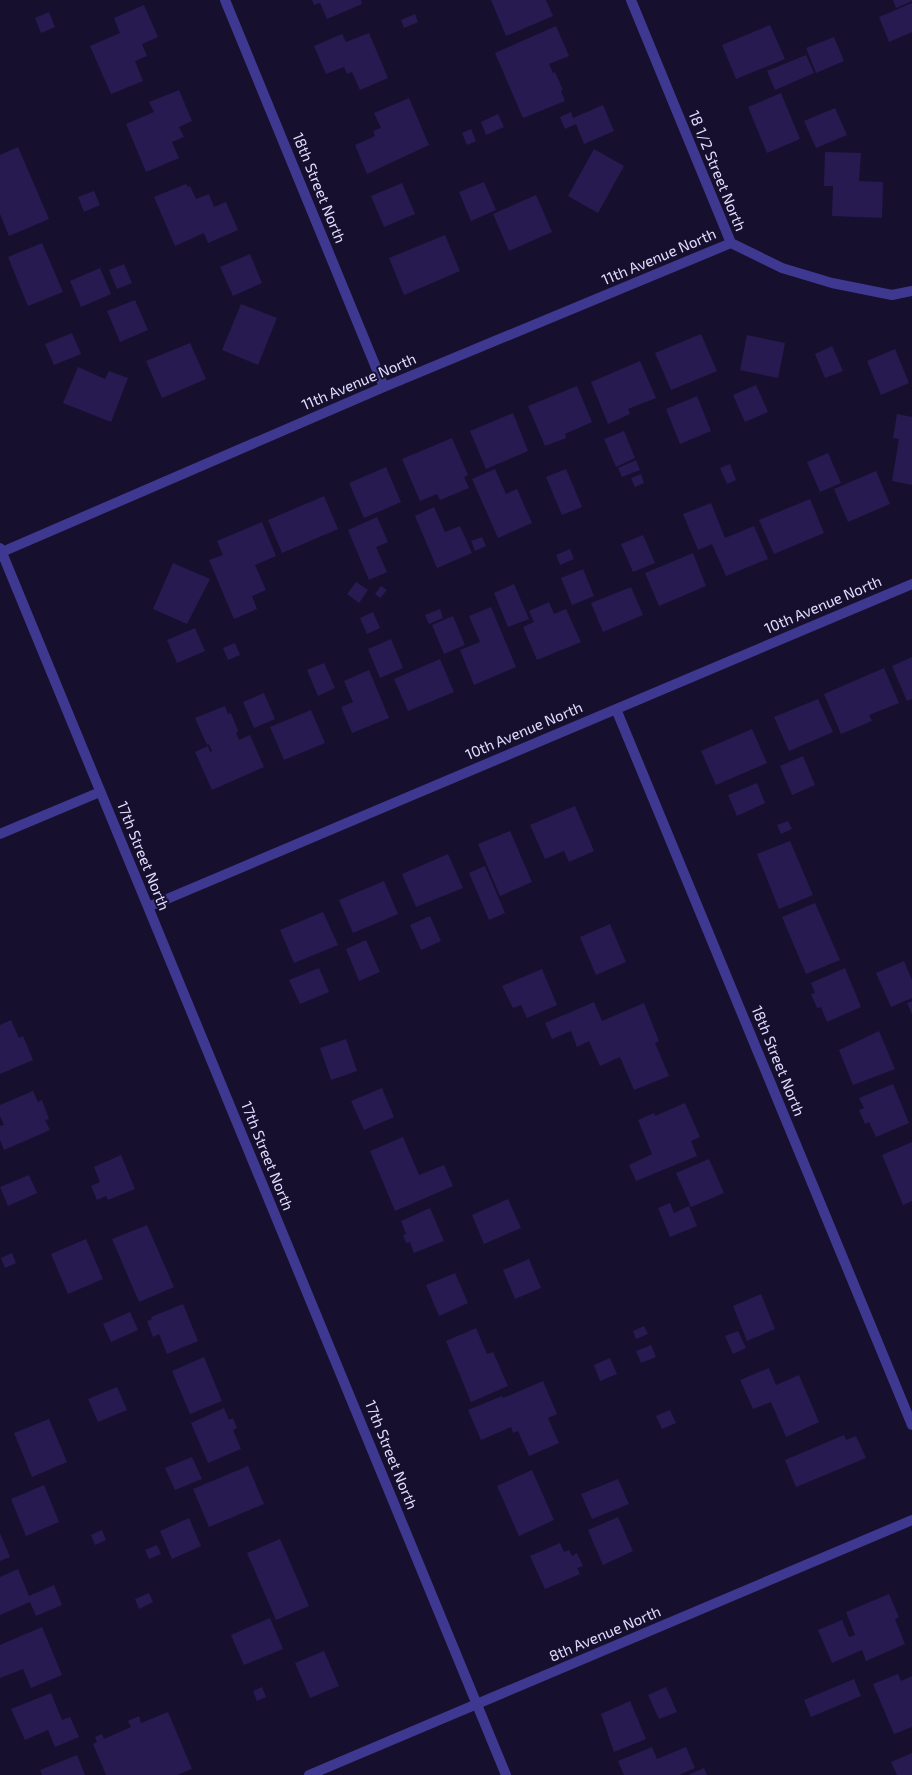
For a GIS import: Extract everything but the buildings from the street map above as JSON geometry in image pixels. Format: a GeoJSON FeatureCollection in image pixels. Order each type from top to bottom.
{"type":"FeatureCollection","features":[{"type":"Feature","properties":{"kind":"street","name":"18th Street North"},"geometry":{"type":"LineString","coordinates":[[225,0],[384,387]]}},
{"type":"Feature","properties":{"kind":"street","name":"18 1/2 Street North"},"geometry":{"type":"LineString","coordinates":[[631,0],[731,243],[782,268],[832,283],[892,295],[912,292]]}},
{"type":"Feature","properties":{"kind":"street","name":"11th Avenue North"},"geometry":{"type":"LineString","coordinates":[[1,550],[384,387],[731,243]]}},
{"type":"Feature","properties":{"kind":"street","name":"17th Street North"},"geometry":{"type":"LineString","coordinates":[[1,550],[506,1775]]}},
{"type":"Feature","properties":{"kind":"street","name":"10th Avenue North"},"geometry":{"type":"LineString","coordinates":[[148,907],[912,584]]}},
{"type":"Feature","properties":{"kind":"street","name":"18th Street North"},"geometry":{"type":"LineString","coordinates":[[616,709],[912,1425]]}},
{"type":"Feature","properties":{"kind":"street"},"geometry":{"type":"LineString","coordinates":[[0,834],[100,792]]}},
{"type":"Feature","properties":{"kind":"street","name":"8th Avenue North"},"geometry":{"type":"LineString","coordinates":[[309,1775],[912,1520]]}}]}
